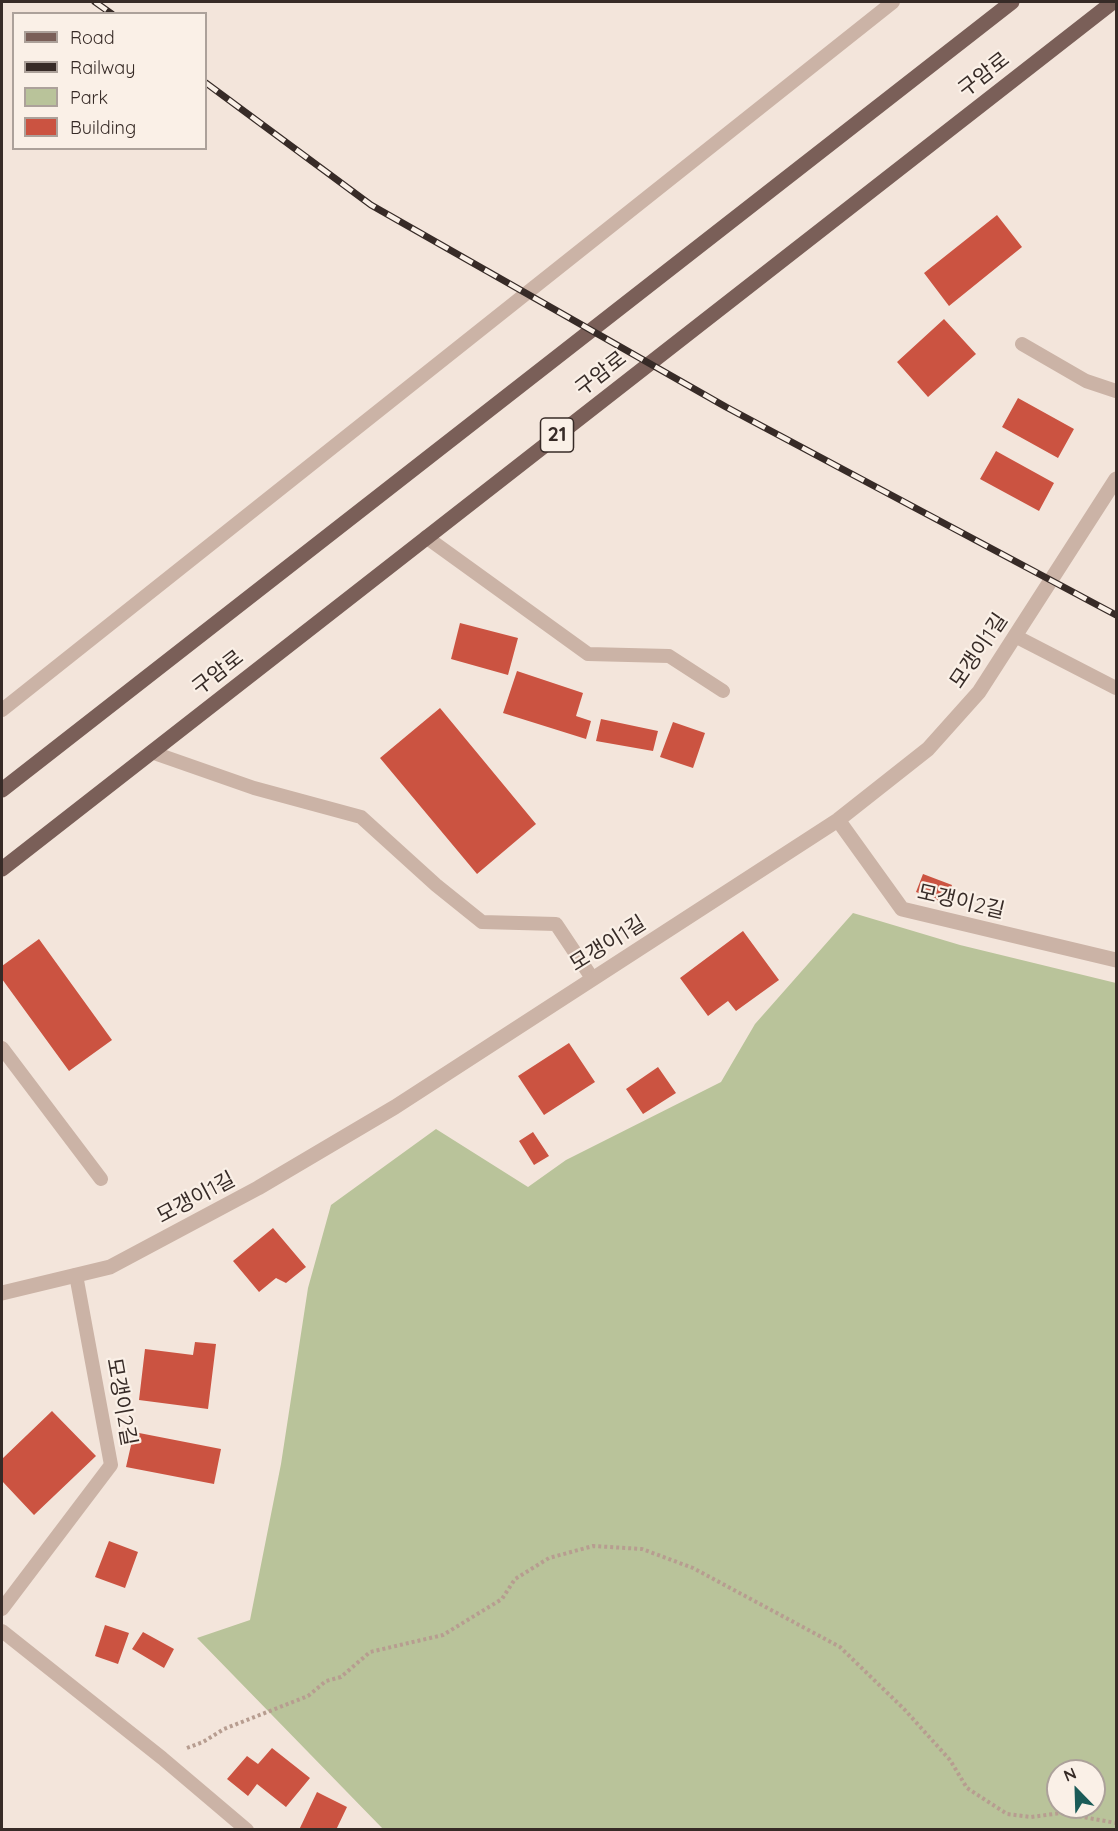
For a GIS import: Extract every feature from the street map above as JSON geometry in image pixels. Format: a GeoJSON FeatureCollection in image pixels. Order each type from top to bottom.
{"type":"FeatureCollection","features":[{"type":"Feature","properties":{"kind":"main road","name":"구암로"},"geometry":{"type":"LineString","coordinates":[[2,790],[1012,2]]}},
{"type":"Feature","properties":{"kind":"main road","name":"구암로"},"geometry":{"type":"LineString","coordinates":[[2,869],[426,537],[1112,6]]}},
{"type":"Feature","properties":{"kind":"street","name":"모갱이1길"},"geometry":{"type":"LineString","coordinates":[[2,1293],[110,1267],[258,1188],[395,1107],[838,820],[928,749],[979,692],[1116,479]]}},
{"type":"Feature","properties":{"kind":"street","name":"모갱이2길"},"geometry":{"type":"LineString","coordinates":[[838,820],[902,909],[1116,960]]}},
{"type":"Feature","properties":{"kind":"lane"},"geometry":{"type":"LineString","coordinates":[[2,710],[893,2]]}},
{"type":"Feature","properties":{"kind":"lane"},"geometry":{"type":"LineString","coordinates":[[1022,344],[1086,381],[1116,391]]}},
{"type":"Feature","properties":{"kind":"lane"},"geometry":{"type":"LineString","coordinates":[[426,537],[588,654],[669,656],[723,691]]}},
{"type":"Feature","properties":{"kind":"lane"},"geometry":{"type":"LineString","coordinates":[[1015,636],[1116,688]]}},
{"type":"Feature","properties":{"kind":"lane"},"geometry":{"type":"LineString","coordinates":[[151,752],[254,788],[361,817],[436,885],[482,922],[556,924],[592,978]]}},
{"type":"Feature","properties":{"kind":"lane"},"geometry":{"type":"LineString","coordinates":[[2,1048],[101,1179]]}},
{"type":"Feature","properties":{"kind":"lane","name":"모갱이2길"},"geometry":{"type":"LineString","coordinates":[[2,1610],[111,1465],[76,1275]]}},
{"type":"Feature","properties":{"kind":"lane"},"geometry":{"type":"LineString","coordinates":[[2,1631],[162,1758],[247,1830]]}},
{"type":"Feature","properties":{"kind":"path"},"geometry":{"type":"LineString","coordinates":[[162,1758],[203,1742],[224,1729],[308,1696],[326,1681],[341,1677],[370,1652],[443,1635],[502,1599],[515,1579],[549,1558],[592,1546],[642,1549],[693,1568],[840,1647],[904,1709],[950,1760],[967,1788],[1007,1814],[1031,1817],[1061,1813],[1116,1822]]}},
{"type":"Feature","properties":{"kind":"green space"},"geometry":{"type":"Polygon","coordinates":[[[853,913],[960,945],[1116,983],[1116,1829],[383,1829],[197,1638],[250,1620],[281,1464],[308,1288],[331,1205],[436,1129],[528,1187],[566,1160],[721,1082],[755,1024],[853,913]]]}},
{"type":"Feature","properties":{"kind":"building"},"geometry":{"type":"Polygon","coordinates":[[[997,215],[1022,247],[949,306],[924,273],[997,215]]]}},
{"type":"Feature","properties":{"kind":"building"},"geometry":{"type":"Polygon","coordinates":[[[944,319],[976,354],[928,397],[897,362],[944,319]]]}},
{"type":"Feature","properties":{"kind":"building"},"geometry":{"type":"Polygon","coordinates":[[[1018,398],[1074,429],[1058,458],[1002,427],[1018,398]]]}},
{"type":"Feature","properties":{"kind":"building"},"geometry":{"type":"Polygon","coordinates":[[[996,451],[1054,483],[1039,511],[980,479],[996,451]]]}},
{"type":"Feature","properties":{"kind":"building"},"geometry":{"type":"Polygon","coordinates":[[[460,623],[518,638],[508,675],[451,659],[460,623]]]}},
{"type":"Feature","properties":{"kind":"building"},"geometry":{"type":"Polygon","coordinates":[[[517,671],[583,693],[576,716],[591,721],[586,739],[503,713],[517,671]]]}},
{"type":"Feature","properties":{"kind":"building"},"geometry":{"type":"Polygon","coordinates":[[[440,708],[536,824],[477,874],[380,758],[440,708]]]}},
{"type":"Feature","properties":{"kind":"building"},"geometry":{"type":"Polygon","coordinates":[[[601,719],[658,731],[653,751],[596,741],[601,719]]]}},
{"type":"Feature","properties":{"kind":"building"},"geometry":{"type":"Polygon","coordinates":[[[673,722],[705,733],[693,768],[660,757],[673,722]]]}},
{"type":"Feature","properties":{"kind":"building"},"geometry":{"type":"Polygon","coordinates":[[[923,874],[952,885],[945,903],[916,892],[923,874]]]}},
{"type":"Feature","properties":{"kind":"building"},"geometry":{"type":"Polygon","coordinates":[[[743,931],[779,980],[736,1011],[728,1001],[708,1016],[680,978],[743,931]]]}},
{"type":"Feature","properties":{"kind":"building"},"geometry":{"type":"Polygon","coordinates":[[[39,939],[112,1040],[69,1071],[2,979],[2,966],[39,939]]]}},
{"type":"Feature","properties":{"kind":"building"},"geometry":{"type":"Polygon","coordinates":[[[569,1043],[595,1082],[544,1115],[518,1076],[569,1043]]]}},
{"type":"Feature","properties":{"kind":"building"},"geometry":{"type":"Polygon","coordinates":[[[658,1067],[676,1093],[643,1114],[626,1089],[658,1067]]]}},
{"type":"Feature","properties":{"kind":"building"},"geometry":{"type":"Polygon","coordinates":[[[533,1132],[549,1156],[534,1165],[519,1141],[533,1132]]]}},
{"type":"Feature","properties":{"kind":"building"},"geometry":{"type":"Polygon","coordinates":[[[273,1228],[306,1267],[286,1283],[276,1278],[259,1292],[233,1261],[273,1228]]]}},
{"type":"Feature","properties":{"kind":"building"},"geometry":{"type":"Polygon","coordinates":[[[195,1342],[216,1344],[208,1409],[139,1400],[145,1349],[193,1355],[195,1342]]]}},
{"type":"Feature","properties":{"kind":"building"},"geometry":{"type":"Polygon","coordinates":[[[52,1411],[96,1456],[34,1515],[2,1481],[2,1459],[52,1411]]]}},
{"type":"Feature","properties":{"kind":"building"},"geometry":{"type":"Polygon","coordinates":[[[134,1432],[221,1449],[214,1484],[126,1467],[134,1432]]]}},
{"type":"Feature","properties":{"kind":"building"},"geometry":{"type":"Polygon","coordinates":[[[109,1541],[138,1552],[125,1588],[95,1577],[109,1541]]]}},
{"type":"Feature","properties":{"kind":"building"},"geometry":{"type":"Polygon","coordinates":[[[105,1625],[129,1633],[118,1664],[95,1656],[105,1625]]]}},
{"type":"Feature","properties":{"kind":"building"},"geometry":{"type":"Polygon","coordinates":[[[143,1632],[174,1649],[164,1668],[132,1649],[143,1632]]]}},
{"type":"Feature","properties":{"kind":"building"},"geometry":{"type":"Polygon","coordinates":[[[272,1748],[310,1778],[286,1807],[257,1784],[248,1796],[227,1779],[247,1756],[258,1764],[272,1748]]]}},
{"type":"Feature","properties":{"kind":"building"},"geometry":{"type":"Polygon","coordinates":[[[317,1792],[347,1807],[336,1830],[299,1830],[317,1792]]]}},
{"type":"Feature","properties":{"kind":"railway"},"geometry":{"type":"LineString","coordinates":[[95,2],[109,12]]}},
{"type":"Feature","properties":{"kind":"railway"},"geometry":{"type":"LineString","coordinates":[[207,84],[371,205],[726,407],[1116,615]]}}]}
